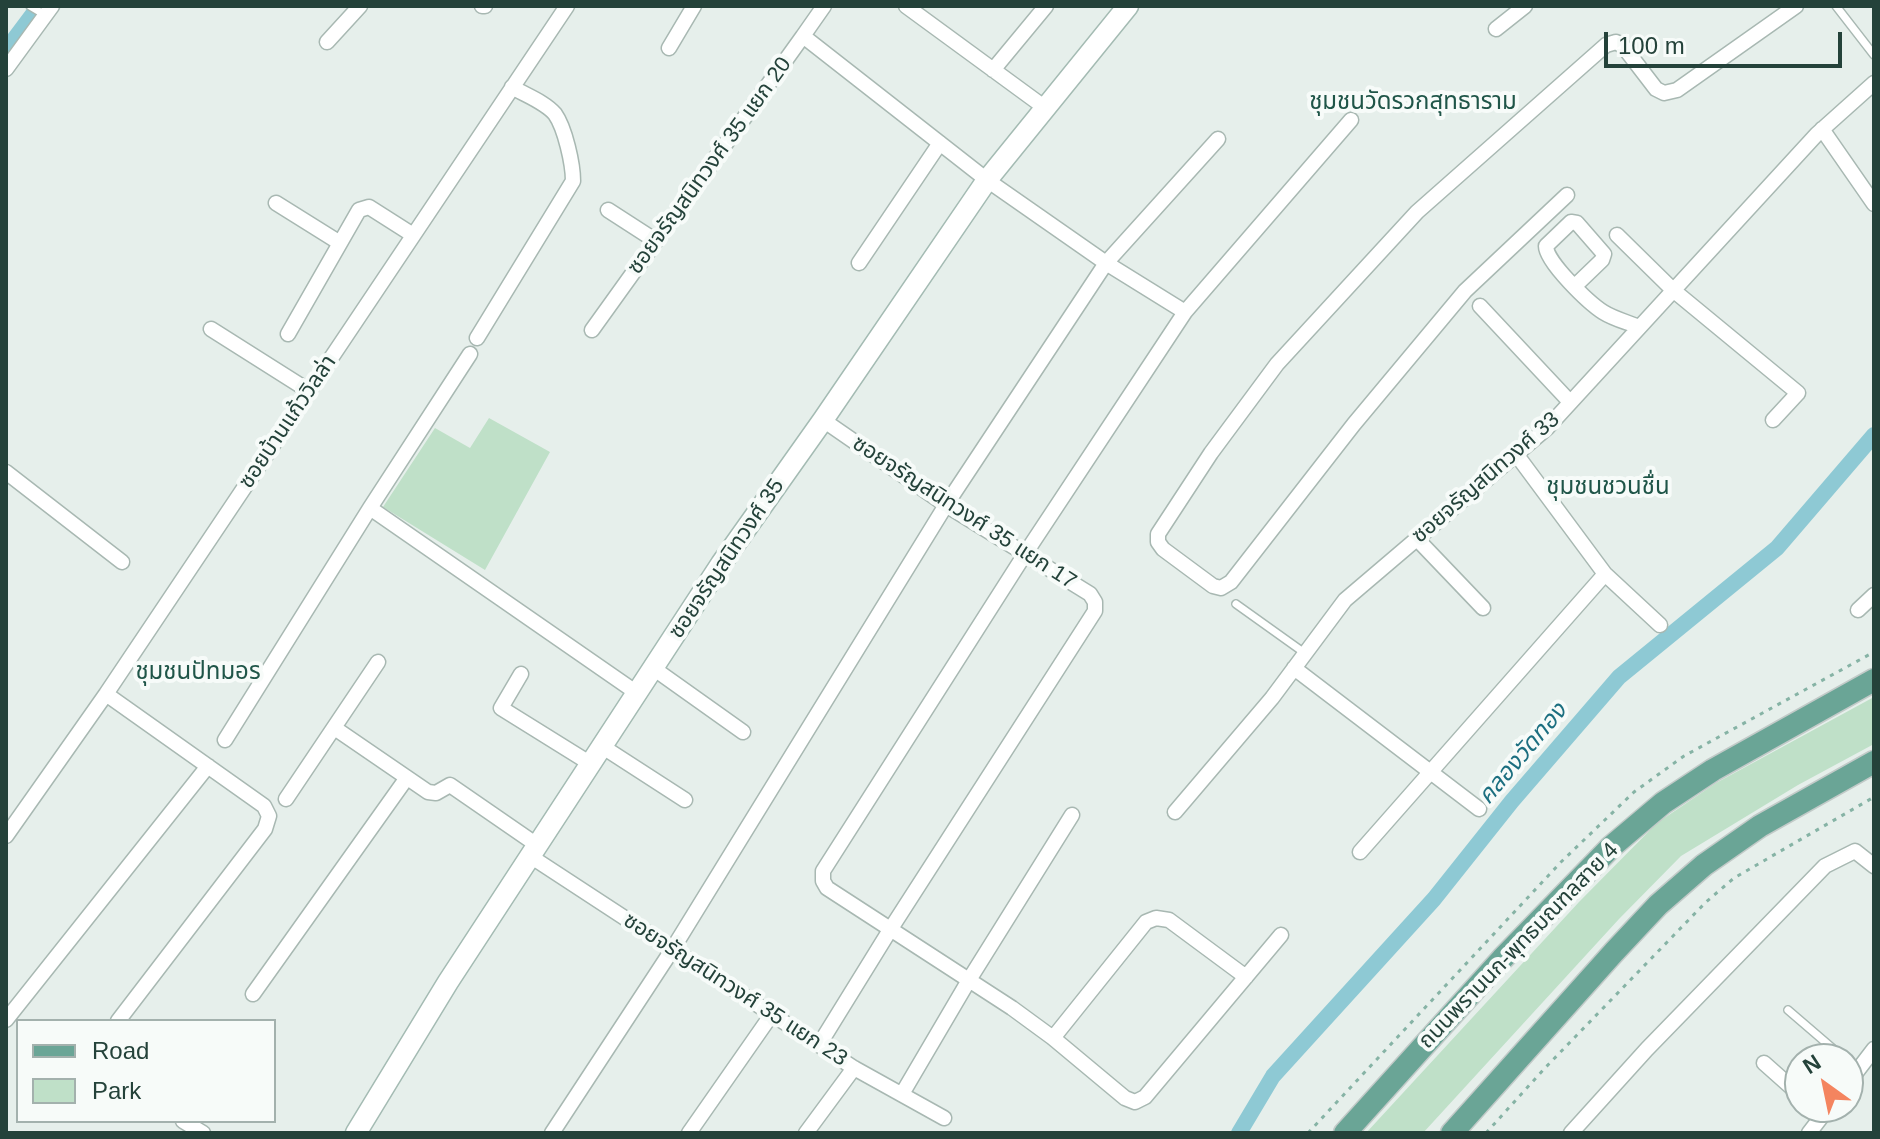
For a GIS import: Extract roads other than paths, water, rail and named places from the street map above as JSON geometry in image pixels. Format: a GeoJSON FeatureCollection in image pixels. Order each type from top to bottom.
{"type":"FeatureCollection","features":[{"type":"Feature","properties":{"kind":"main road","name":"ถนนพรานนก-พุทธมณฑลสาย 4"},"geometry":{"type":"LineString","coordinates":[[1345,1133],[1559,899],[1611,847],[1663,803],[1773,734],[1874,680]]}},
{"type":"Feature","properties":{"kind":"main road"},"geometry":{"type":"LineString","coordinates":[[1452,1133],[1614,952],[1704,865],[1760,826],[1874,762]]}},
{"type":"Feature","properties":{"kind":"main road"},"geometry":{"type":"LineString","coordinates":[[1336,1133],[1386,1086]]}},
{"type":"Feature","properties":{"kind":"street"},"geometry":{"type":"LineString","coordinates":[[327,42],[360,6]]}},
{"type":"Feature","properties":{"kind":"street","name":"ซอยบ้านแก้ววิลล่า"},"geometry":{"type":"LineString","coordinates":[[6,836],[106,694],[567,6]]}},
{"type":"Feature","properties":{"kind":"street"},"geometry":{"type":"LineString","coordinates":[[669,48],[694,6]]}},
{"type":"Feature","properties":{"kind":"street"},"geometry":{"type":"LineString","coordinates":[[803,36],[824,6]]}},
{"type":"Feature","properties":{"kind":"street"},"geometry":{"type":"LineString","coordinates":[[906,6],[1044,107]]}},
{"type":"Feature","properties":{"kind":"street"},"geometry":{"type":"LineString","coordinates":[[993,70],[1046,6]]}},
{"type":"Feature","properties":{"kind":"street"},"geometry":{"type":"LineString","coordinates":[[1496,29],[1525,6]]}},
{"type":"Feature","properties":{"kind":"street"},"geometry":{"type":"LineString","coordinates":[[1567,195],[1465,291],[1354,424],[1231,582],[1221,588],[1213,586],[1163,549],[1158,542],[1158,534],[1211,453],[1277,364],[1417,212],[1606,45],[1616,42],[1623,46],[1656,89],[1664,93],[1677,90],[1796,6]]}},
{"type":"Feature","properties":{"kind":"street","name":"ซอยจรัญสนิทวงศ์ 35"},"geometry":{"type":"LineString","coordinates":[[356,1133],[448,982],[721,564],[987,180],[1123,7]]}},
{"type":"Feature","properties":{"kind":"street"},"geometry":{"type":"LineString","coordinates":[[6,69],[47,12]]}},
{"type":"Feature","properties":{"kind":"street","name":"ซอยจรัญสนิทวงศ์ 35 แยก 20"},"geometry":{"type":"LineString","coordinates":[[592,330],[803,36],[987,180],[1106,263],[1185,312]]}},
{"type":"Feature","properties":{"kind":"street","name":"ซอยจรัญสนิทวงศ์ 33"},"geometry":{"type":"LineString","coordinates":[[1175,812],[1306,654],[1345,600],[1547,428],[1822,129],[1874,83]]}},
{"type":"Feature","properties":{"kind":"street"},"geometry":{"type":"LineString","coordinates":[[477,338],[573,181],[573,167],[555,115],[512,87]]}},
{"type":"Feature","properties":{"kind":"street"},"geometry":{"type":"LineString","coordinates":[[1281,935],[1145,1097],[1135,1102],[1125,1098],[1053,1038],[827,888],[823,871],[1025,554],[1185,312],[1351,120]]}},
{"type":"Feature","properties":{"kind":"street"},"geometry":{"type":"LineString","coordinates":[[1822,129],[1874,204]]}},
{"type":"Feature","properties":{"kind":"street"},"geometry":{"type":"LineString","coordinates":[[552,1133],[672,950],[946,505],[1106,263],[1218,139]]}},
{"type":"Feature","properties":{"kind":"street"},"geometry":{"type":"LineString","coordinates":[[859,263],[940,143]]}},
{"type":"Feature","properties":{"kind":"street"},"geometry":{"type":"LineString","coordinates":[[276,203],[340,243]]}},
{"type":"Feature","properties":{"kind":"street"},"geometry":{"type":"LineString","coordinates":[[288,334],[359,210],[365,206],[413,235]]}},
{"type":"Feature","properties":{"kind":"street"},"geometry":{"type":"LineString","coordinates":[[608,210],[656,241]]}},
{"type":"Feature","properties":{"kind":"street"},"geometry":{"type":"LineString","coordinates":[[1575,286],[1602,260],[1604,254],[1577,223],[1571,222],[1546,246],[1545,252],[1550,261],[1575,286],[1602,312],[1639,327]]}},
{"type":"Feature","properties":{"kind":"street"},"geometry":{"type":"LineString","coordinates":[[1617,235],[1673,290],[1798,393],[1773,420]]}},
{"type":"Feature","properties":{"kind":"street"},"geometry":{"type":"LineString","coordinates":[[1480,306],[1570,402]]}},
{"type":"Feature","properties":{"kind":"street"},"geometry":{"type":"LineString","coordinates":[[211,329],[309,391]]}},
{"type":"Feature","properties":{"kind":"street"},"geometry":{"type":"LineString","coordinates":[[225,740],[470,354]]}},
{"type":"Feature","properties":{"kind":"street","name":"ซอยจรัญสนิทวงศ์ 35 แยก 17"},"geometry":{"type":"LineString","coordinates":[[823,420],[946,505],[1090,594],[1095,602],[1095,611],[890,930]]}},
{"type":"Feature","properties":{"kind":"street"},"geometry":{"type":"LineString","coordinates":[[1516,454],[1605,574],[1660,625]]}},
{"type":"Feature","properties":{"kind":"street"},"geometry":{"type":"LineString","coordinates":[[6,472],[122,562]]}},
{"type":"Feature","properties":{"kind":"street"},"geometry":{"type":"LineString","coordinates":[[370,508],[637,693]]}},
{"type":"Feature","properties":{"kind":"street"},"geometry":{"type":"LineString","coordinates":[[1417,539],[1483,608]]}},
{"type":"Feature","properties":{"kind":"street"},"geometry":{"type":"LineString","coordinates":[[1360,852],[1605,574]]}},
{"type":"Feature","properties":{"kind":"street"},"geometry":{"type":"LineString","coordinates":[[1858,610],[1874,595]]}},
{"type":"Feature","properties":{"kind":"street"},"geometry":{"type":"LineString","coordinates":[[286,799],[336,729],[378,662]]}},
{"type":"Feature","properties":{"kind":"street"},"geometry":{"type":"LineString","coordinates":[[653,668],[743,732]]}},
{"type":"Feature","properties":{"kind":"street"},"geometry":{"type":"LineString","coordinates":[[1294,668],[1479,809]]}},
{"type":"Feature","properties":{"kind":"street"},"geometry":{"type":"LineString","coordinates":[[521,674],[501,708],[685,800]]}},
{"type":"Feature","properties":{"kind":"street"},"geometry":{"type":"LineString","coordinates":[[106,694],[264,806],[269,816],[265,829],[120,1019]]}},
{"type":"Feature","properties":{"kind":"street"},"geometry":{"type":"LineString","coordinates":[[253,994],[406,779],[336,729]]}},
{"type":"Feature","properties":{"kind":"street"},"geometry":{"type":"LineString","coordinates":[[6,1020],[208,766]]}},
{"type":"Feature","properties":{"kind":"street","name":"ซอยจรัญสนิทวงศ์ 35 แยก 23"},"geometry":{"type":"LineString","coordinates":[[406,779],[432,794],[450,785],[534,851],[672,950],[854,1068],[944,1118]]}},
{"type":"Feature","properties":{"kind":"street"},"geometry":{"type":"LineString","coordinates":[[902,1094],[1072,815]]}},
{"type":"Feature","properties":{"kind":"street"},"geometry":{"type":"LineString","coordinates":[[1571,1133],[1647,1049],[1825,866],[1855,851],[1874,866]]}},
{"type":"Feature","properties":{"kind":"street"},"geometry":{"type":"LineString","coordinates":[[1053,1038],[1146,922],[1156,918],[1169,920],[1246,977]]}},
{"type":"Feature","properties":{"kind":"street"},"geometry":{"type":"LineString","coordinates":[[819,1045],[890,930]]}},
{"type":"Feature","properties":{"kind":"street"},"geometry":{"type":"LineString","coordinates":[[689,1133],[772,1014]]}},
{"type":"Feature","properties":{"kind":"street"},"geometry":{"type":"LineString","coordinates":[[1764,1063],[1784,1081]]}},
{"type":"Feature","properties":{"kind":"street"},"geometry":{"type":"LineString","coordinates":[[806,1133],[854,1068]]}},
{"type":"Feature","properties":{"kind":"lane"},"geometry":{"type":"LineString","coordinates":[[30,6],[47,12]]}},
{"type":"Feature","properties":{"kind":"lane"},"geometry":{"type":"LineString","coordinates":[[1836,6],[1874,55]]}},
{"type":"Feature","properties":{"kind":"lane"},"geometry":{"type":"LineString","coordinates":[[1236,604],[1306,654]]}},
{"type":"Feature","properties":{"kind":"lane"},"geometry":{"type":"LineString","coordinates":[[1788,1010],[1827,1043]]}},
{"type":"Feature","properties":{"kind":"waterway"},"geometry":{"type":"LineString","coordinates":[[6,50],[39,6]]}},
{"type":"Feature","properties":{"kind":"waterway","name":"คลองวัดทอง"},"geometry":{"type":"LineString","coordinates":[[1239,1133],[1273,1076],[1434,899],[1512,801],[1619,677],[1777,548],[1874,435]]}},
{"type":"Feature","properties":{"kind":"district","name":"ชุมชนวัดรวกสุทธาราม"},"geometry":{"type":"Point","coordinates":[1413,102]}},
{"type":"Feature","properties":{"kind":"district","name":"ชุมชนชวนชื่น"},"geometry":{"type":"Point","coordinates":[1608,487]}},
{"type":"Feature","properties":{"kind":"district","name":"ชุมชนปัทมอร"},"geometry":{"type":"Point","coordinates":[198,672]}}]}
